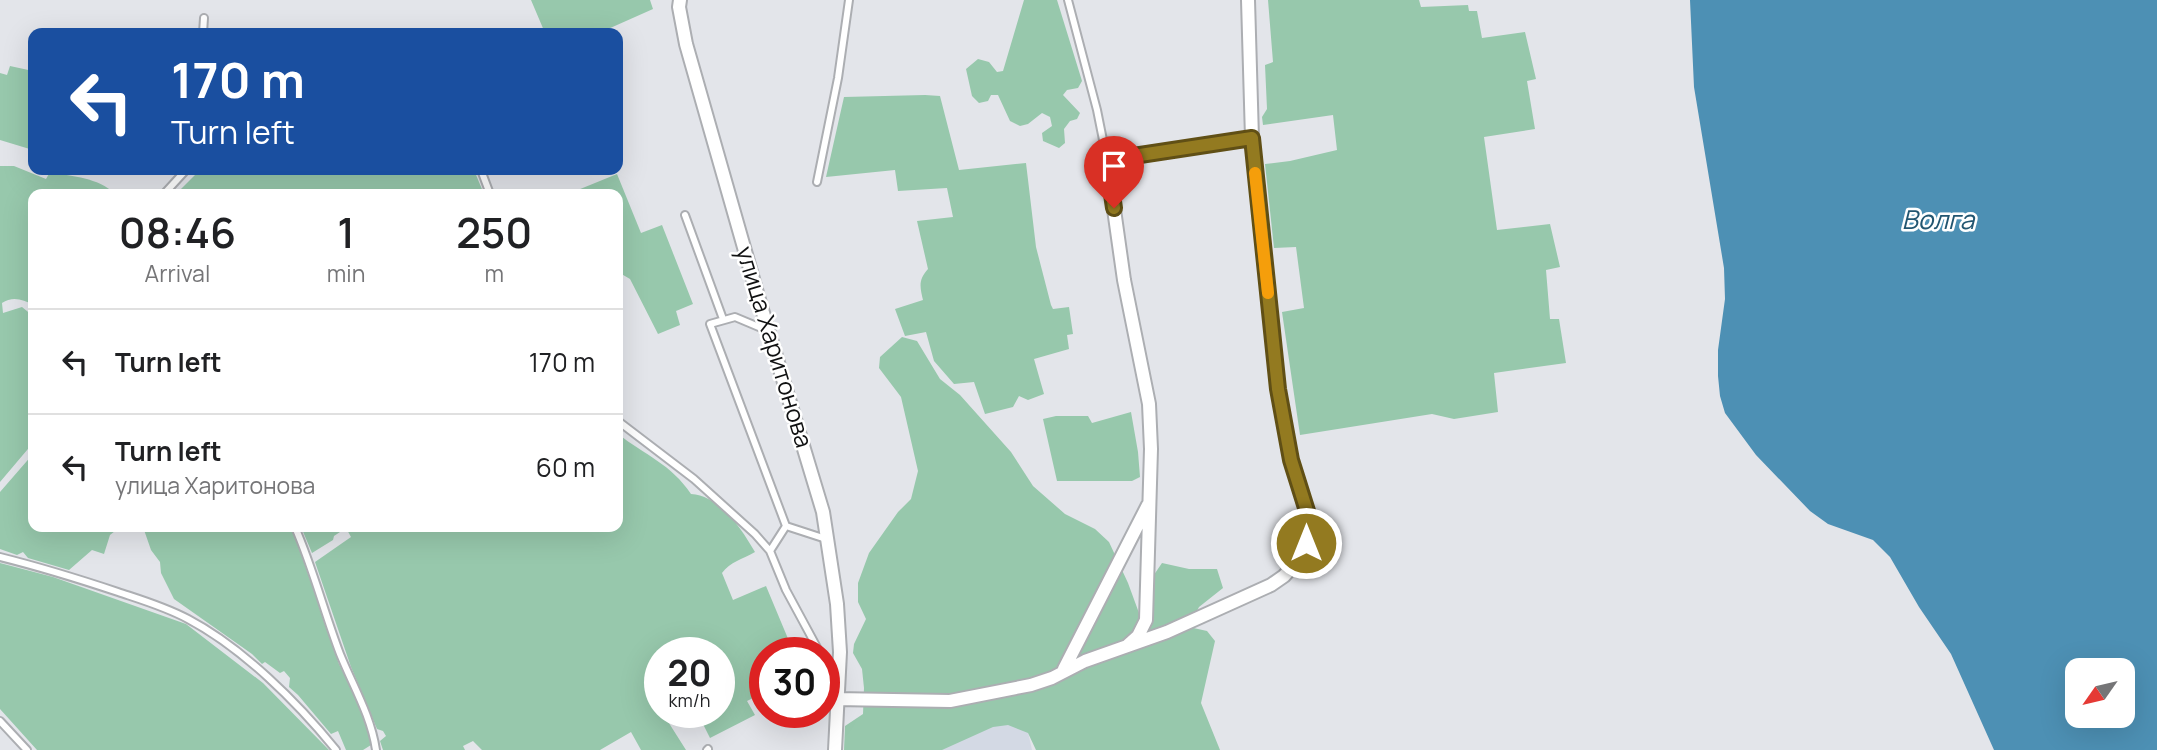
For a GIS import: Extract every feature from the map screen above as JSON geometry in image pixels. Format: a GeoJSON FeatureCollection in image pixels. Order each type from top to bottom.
{"type":"FeatureCollection","features":[{"type":"Feature","properties":{"kind":"street"},"geometry":{"type":"LineString","coordinates":[[840,699],[950,701],[1031,685],[1085,661],[1167,632],[1271,585],[1292,568],[1306,543],[1307,511],[1291,460],[1278,389],[1252,138],[1248,0]]}},
{"type":"Feature","properties":{"kind":"street","name":"улица Харитонова"},"geometry":{"type":"LineString","coordinates":[[678,2],[686,44],[819,494],[837,604],[839,637]]}},
{"type":"Feature","properties":{"kind":"street"},"geometry":{"type":"LineString","coordinates":[[1107,160],[1124,280],[1149,404],[1152,449],[1146,620],[1138,636],[1125,648]]}},
{"type":"Feature","properties":{"kind":"street"},"geometry":{"type":"LineString","coordinates":[[1060,673],[1071,658],[1149,501]]}},
{"type":"Feature","properties":{"kind":"street","name":"улица Харитонова"},"geometry":{"type":"LineString","coordinates":[[835,728],[835,750]]}},
{"type":"Feature","properties":{"kind":"lane"},"geometry":{"type":"LineString","coordinates":[[817,182],[838,78],[849,0]]}},
{"type":"Feature","properties":{"kind":"lane"},"geometry":{"type":"LineString","coordinates":[[1068,0],[1107,160],[1252,138]]}},
{"type":"Feature","properties":{"kind":"lane"},"geometry":{"type":"LineString","coordinates":[[203,28],[204,18]]}},
{"type":"Feature","properties":{"kind":"lane"},"geometry":{"type":"LineString","coordinates":[[169,189],[181,175]]}},
{"type":"Feature","properties":{"kind":"lane"},"geometry":{"type":"LineString","coordinates":[[685,215],[723,319]]}},
{"type":"Feature","properties":{"kind":"lane"},"geometry":{"type":"LineString","coordinates":[[769,332],[742,318],[723,319],[710,324],[786,526]]}},
{"type":"Feature","properties":{"kind":"lane"},"geometry":{"type":"LineString","coordinates":[[623,425],[694,479],[755,534],[770,551],[786,590],[811,637]]}},
{"type":"Feature","properties":{"kind":"lane"},"geometry":{"type":"LineString","coordinates":[[786,526],[828,540]]}},
{"type":"Feature","properties":{"kind":"lane"},"geometry":{"type":"LineString","coordinates":[[770,551],[786,526]]}},
{"type":"Feature","properties":{"kind":"lane"},"geometry":{"type":"LineString","coordinates":[[297,532],[340,652],[371,726],[376,750]]}},
{"type":"Feature","properties":{"kind":"lane"},"geometry":{"type":"LineString","coordinates":[[0,557],[58,572],[156,604],[189,619],[267,677],[300,708],[336,750]]}},
{"type":"Feature","properties":{"kind":"lane"},"geometry":{"type":"LineString","coordinates":[[0,721],[27,750]]}},
{"type":"Feature","properties":{"kind":"shaded area"},"geometry":{"type":"Polygon","coordinates":[[[1023,710],[1032,750],[917,750],[1023,710]]]}},
{"type":"Feature","properties":{"kind":"green space"},"geometry":{"type":"Polygon","coordinates":[[[531,0],[650,0],[653,9],[610,28],[543,28],[531,0]]]}},
{"type":"Feature","properties":{"kind":"green space"},"geometry":{"type":"Polygon","coordinates":[[[1024,0],[1057,0],[1082,81],[1078,88],[1067,90],[1063,95],[1080,113],[1077,119],[1070,121],[1064,129],[1065,143],[1059,148],[1043,141],[1042,133],[1052,126],[1050,117],[1042,113],[1028,124],[1020,126],[1010,121],[998,95],[991,95],[988,101],[979,103],[972,96],[966,69],[978,59],[989,62],[997,72],[1003,71],[1024,0]]]}},
{"type":"Feature","properties":{"kind":"green space"},"geometry":{"type":"Polygon","coordinates":[[[1268,0],[1419,0],[1421,7],[1468,5],[1469,11],[1477,11],[1482,38],[1525,32],[1536,79],[1527,81],[1535,129],[1484,137],[1497,230],[1550,224],[1560,267],[1546,270],[1550,319],[1559,319],[1566,363],[1494,373],[1498,412],[1454,419],[1432,414],[1300,435],[1282,312],[1304,308],[1296,247],[1274,248],[1265,164],[1337,150],[1333,115],[1263,125],[1262,117],[1267,109],[1265,65],[1273,62],[1268,0]]]}},
{"type":"Feature","properties":{"kind":"green space"},"geometry":{"type":"Polygon","coordinates":[[[10,66],[28,70],[28,148],[0,140],[0,73],[7,75],[10,66]]]}},
{"type":"Feature","properties":{"kind":"green space"},"geometry":{"type":"Polygon","coordinates":[[[940,96],[959,170],[1026,163],[1036,247],[1051,305],[1053,309],[1069,307],[1073,334],[1067,335],[1069,349],[1034,359],[1044,394],[1028,400],[1019,396],[1013,407],[985,414],[974,382],[954,384],[934,361],[926,332],[905,336],[895,309],[923,300],[921,284],[928,269],[917,221],[953,217],[947,188],[898,191],[895,170],[826,177],[844,97],[940,96]]]}},
{"type":"Feature","properties":{"kind":"green space"},"geometry":{"type":"Polygon","coordinates":[[[0,166],[14,166],[28,172],[28,175],[46,179],[48,175],[85,178],[109,189],[28,189],[28,302],[18,299],[2,303],[3,313],[22,307],[28,312],[28,449],[0,482],[0,166]]]}},
{"type":"Feature","properties":{"kind":"green space"},"geometry":{"type":"Polygon","coordinates":[[[195,175],[476,175],[482,189],[181,189],[195,175]]]}},
{"type":"Feature","properties":{"kind":"green space"},"geometry":{"type":"Polygon","coordinates":[[[617,175],[641,233],[662,225],[693,304],[676,311],[680,325],[658,334],[630,279],[623,275],[623,189],[580,189],[617,175]]]}},
{"type":"Feature","properties":{"kind":"green space"},"geometry":{"type":"Polygon","coordinates":[[[902,337],[917,341],[940,379],[960,395],[1011,452],[1033,486],[1065,514],[1095,529],[1109,542],[1139,613],[1147,585],[1162,563],[1189,569],[1217,569],[1223,588],[1199,607],[1189,627],[1207,631],[1215,641],[1201,703],[1220,750],[1036,750],[1028,733],[1008,725],[993,727],[942,750],[844,750],[845,726],[863,714],[862,669],[853,653],[854,644],[866,619],[858,602],[858,583],[869,553],[898,512],[911,499],[918,471],[901,397],[879,368],[880,357],[902,337]]]}},
{"type":"Feature","properties":{"kind":"green space"},"geometry":{"type":"Polygon","coordinates":[[[1131,412],[1140,477],[1132,481],[1057,481],[1043,419],[1056,416],[1088,416],[1092,423],[1131,412]]]}},
{"type":"Feature","properties":{"kind":"green space"},"geometry":{"type":"Polygon","coordinates":[[[623,437],[666,467],[691,494],[702,496],[729,515],[755,552],[733,563],[722,573],[733,600],[766,586],[787,637],[749,637],[749,718],[735,725],[735,637],[644,637],[644,728],[672,728],[686,750],[641,750],[631,732],[600,750],[482,750],[473,741],[463,746],[465,750],[383,750],[380,741],[386,736],[383,731],[377,729],[351,667],[315,562],[351,537],[348,532],[623,532],[623,437]]]}},
{"type":"Feature","properties":{"kind":"green space"},"geometry":{"type":"Polygon","coordinates":[[[28,460],[28,532],[114,532],[110,535],[104,554],[92,550],[69,570],[28,558],[23,552],[17,555],[0,549],[0,492],[28,460]]]}},
{"type":"Feature","properties":{"kind":"green space"},"geometry":{"type":"Polygon","coordinates":[[[145,532],[294,532],[339,664],[368,728],[371,745],[363,750],[346,750],[338,731],[331,734],[289,687],[290,678],[284,671],[280,673],[265,662],[262,664],[252,654],[174,599],[161,573],[160,562],[151,550],[145,532]]]}},
{"type":"Feature","properties":{"kind":"green space"},"geometry":{"type":"Polygon","coordinates":[[[303,532],[340,532],[333,540],[312,553],[303,532]]]}},
{"type":"Feature","properties":{"kind":"green space"},"geometry":{"type":"Polygon","coordinates":[[[0,563],[53,577],[186,624],[263,683],[329,750],[37,750],[0,709],[0,563]]]}},
{"type":"Feature","properties":{"kind":"green space"},"geometry":{"type":"Polygon","coordinates":[[[705,728],[730,728],[710,738],[705,728]]]}},
{"type":"Feature","properties":{"kind":"water","name":"Волга"},"geometry":{"type":"Polygon","coordinates":[[[1690,0],[2157,0],[2157,750],[1994,750],[1951,654],[1890,557],[1873,540],[1828,524],[1810,511],[1756,455],[1725,413],[1718,376],[1718,350],[1725,299],[1724,268],[1694,87],[1690,0]]]}},
{"type":"Feature","properties":{"kind":"slow traffic"},"geometry":{"type":"LineString","coordinates":[[1255,173],[1268,293]]}},
{"type":"Feature","properties":{"kind":"route"},"geometry":{"type":"LineString","coordinates":[[1114,208],[1107,160],[1252,138],[1281,412],[1291,460],[1307,511],[1306,543]]}}]}
